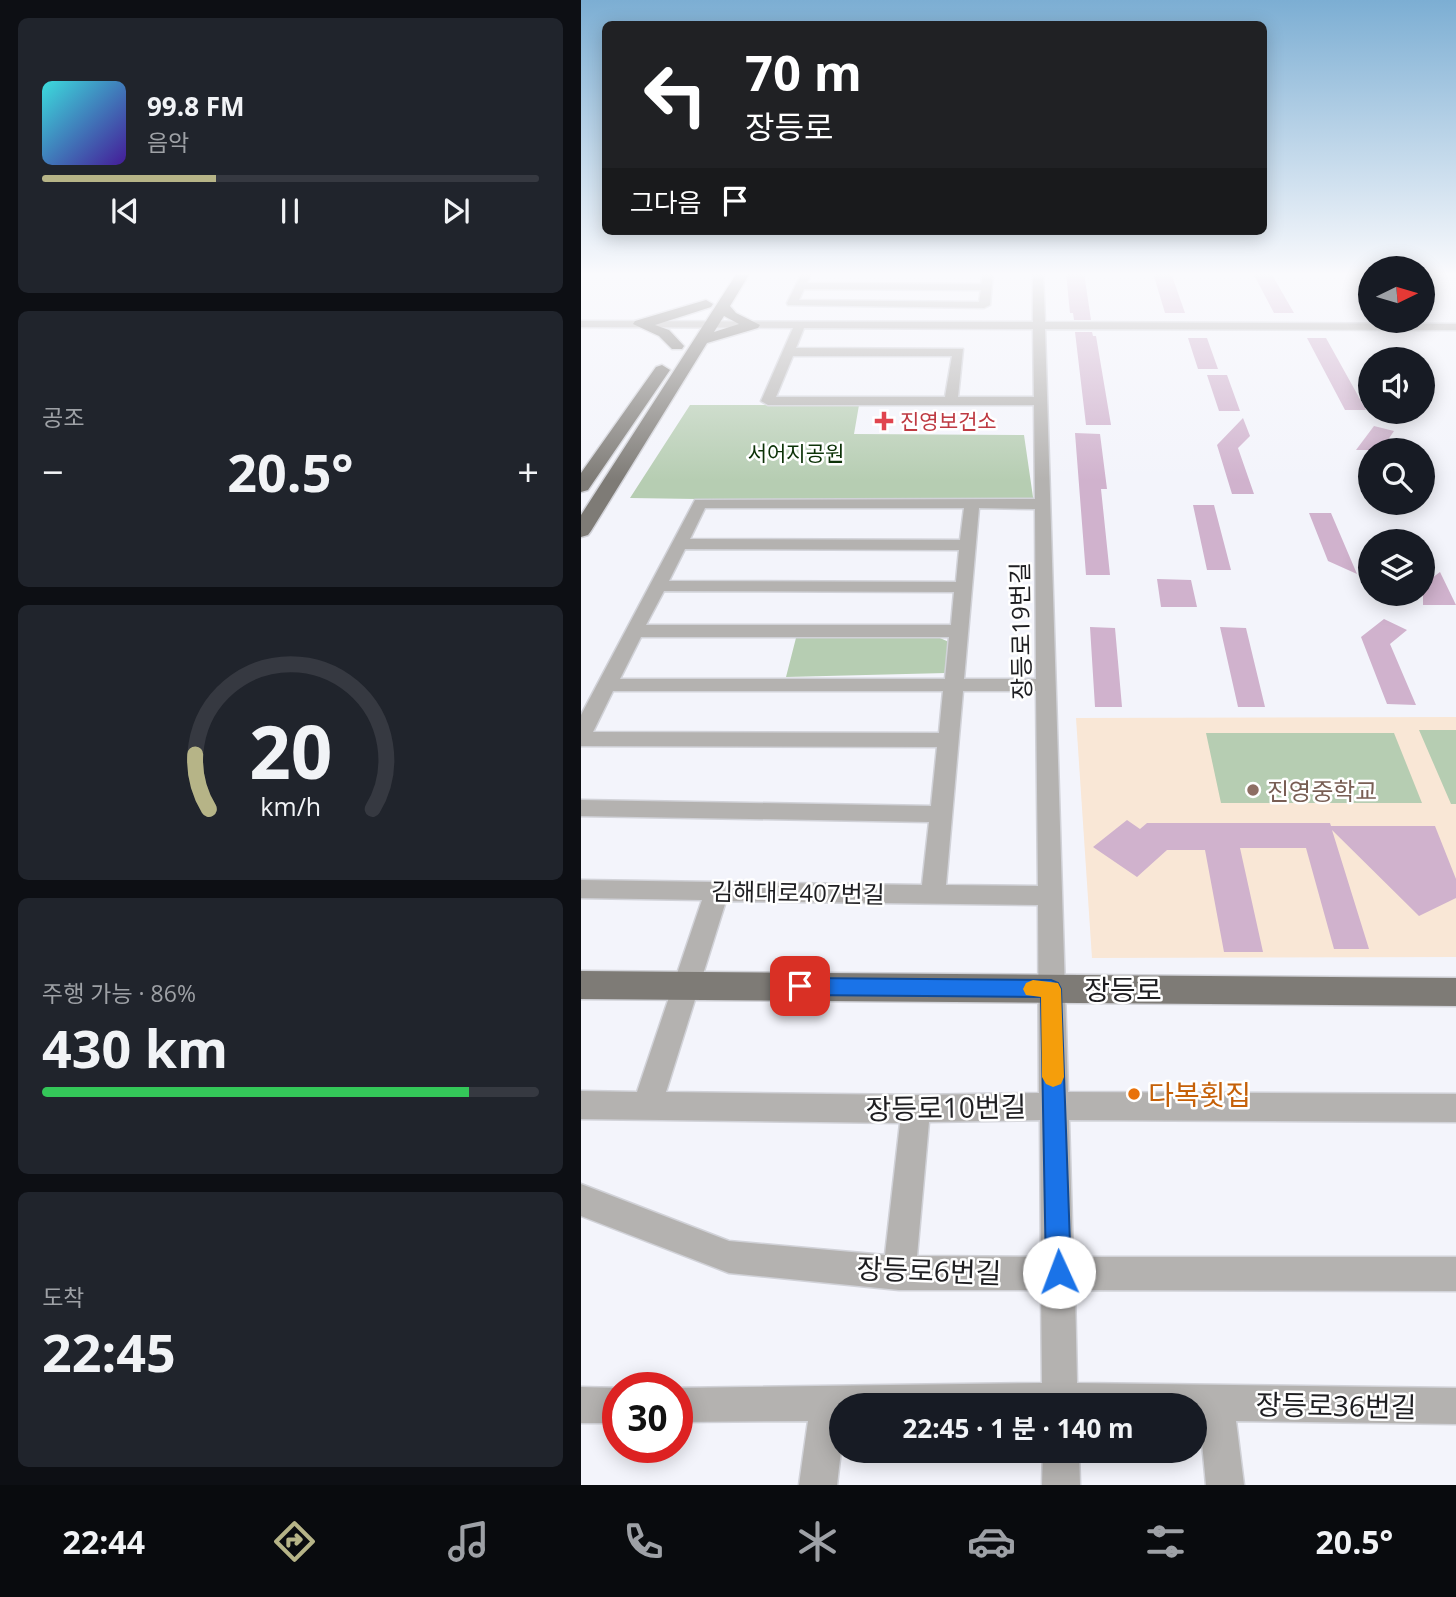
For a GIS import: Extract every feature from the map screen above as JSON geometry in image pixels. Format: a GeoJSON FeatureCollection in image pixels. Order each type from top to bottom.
{"type":"FeatureCollection","features":[{"type":"Feature","properties":{"kind":"main road"},"geometry":{"type":"LineString","coordinates":[[673,342],[677,346]]}},
{"type":"Feature","properties":{"kind":"main road"},"geometry":{"type":"LineString","coordinates":[[581,486],[679,342]]}},
{"type":"Feature","properties":{"kind":"main road"},"geometry":{"type":"LineString","coordinates":[[581,531],[701,342]]}},
{"type":"Feature","properties":{"kind":"main road","name":"장등로"},"geometry":{"type":"LineString","coordinates":[[581,985],[1456,992]]}},
{"type":"Feature","properties":{"kind":"street"},"geometry":{"type":"LineString","coordinates":[[792,342],[768,401],[1040,401]]}},
{"type":"Feature","properties":{"kind":"street","name":"장등로19번길"},"geometry":{"type":"LineString","coordinates":[[1039,342],[1060,1393]]}},
{"type":"Feature","properties":{"kind":"street"},"geometry":{"type":"LineString","coordinates":[[788,352],[959,352],[951,401]]}},
{"type":"Feature","properties":{"kind":"street"},"geometry":{"type":"LineString","coordinates":[[949,740],[581,737],[700,503],[1042,504]]}},
{"type":"Feature","properties":{"kind":"street"},"geometry":{"type":"LineString","coordinates":[[933,894],[972,504]]}},
{"type":"Feature","properties":{"kind":"street"},"geometry":{"type":"LineString","coordinates":[[679,544],[968,545]]}},
{"type":"Feature","properties":{"kind":"street"},"geometry":{"type":"LineString","coordinates":[[657,586],[963,587]]}},
{"type":"Feature","properties":{"kind":"street"},"geometry":{"type":"LineString","coordinates":[[635,631],[959,631]]}},
{"type":"Feature","properties":{"kind":"street"},"geometry":{"type":"LineString","coordinates":[[607,685],[1045,685]]}},
{"type":"Feature","properties":{"kind":"street"},"geometry":{"type":"LineString","coordinates":[[581,808],[941,814]]}},
{"type":"Feature","properties":{"kind":"street","name":"김해대로407번길"},"geometry":{"type":"LineString","coordinates":[[581,889],[1049,895]]}},
{"type":"Feature","properties":{"kind":"street"},"geometry":{"type":"LineString","coordinates":[[647,1105],[717,891]]}},
{"type":"Feature","properties":{"kind":"street","name":"장등로10번길"},"geometry":{"type":"LineString","coordinates":[[581,1105],[916,1109],[1054,1105],[1456,1108]]}},
{"type":"Feature","properties":{"kind":"street"},"geometry":{"type":"LineString","coordinates":[[899,1272],[916,1109]]}},
{"type":"Feature","properties":{"kind":"street","name":"장등로6번길"},"geometry":{"type":"LineString","coordinates":[[581,1200],[729,1257],[899,1272],[1456,1274]]}},
{"type":"Feature","properties":{"kind":"street"},"geometry":{"type":"LineString","coordinates":[[818,1485],[828,1403]]}},
{"type":"Feature","properties":{"kind":"street","name":"장등로36번길"},"geometry":{"type":"LineString","coordinates":[[693,1404],[828,1403]]}},
{"type":"Feature","properties":{"kind":"street","name":"장등로36번길"},"geometry":{"type":"LineString","coordinates":[[1207,1403],[1456,1406]]}},
{"type":"Feature","properties":{"kind":"street"},"geometry":{"type":"LineString","coordinates":[[1216,1403],[1225,1485]]}},
{"type":"Feature","properties":{"kind":"street"},"geometry":{"type":"LineString","coordinates":[[581,1405],[602,1405]]}},
{"type":"Feature","properties":{"kind":"street"},"geometry":{"type":"LineString","coordinates":[[1061,1463],[1061,1485]]}},
{"type":"Feature","properties":{"kind":"shaded area","name":"진영중학교"},"geometry":{"type":"Polygon","coordinates":[[[1456,717],[1456,957],[1092,958],[1076,718],[1456,717]]]}},
{"type":"Feature","properties":{"kind":"green space","name":"서어지공원"},"geometry":{"type":"Polygon","coordinates":[[[690,405],[859,405],[854,434],[1024,435],[1034,504],[630,498],[690,405]]]}},
{"type":"Feature","properties":{"kind":"green space"},"geometry":{"type":"Polygon","coordinates":[[[797,634],[933,635],[949,642],[946,673],[786,677],[797,634]]]}},
{"type":"Feature","properties":{"kind":"green space"},"geometry":{"type":"Polygon","coordinates":[[[1419,730],[1456,730],[1456,804],[1451,804],[1419,730]]]}},
{"type":"Feature","properties":{"kind":"green space"},"geometry":{"type":"Polygon","coordinates":[[[1206,733],[1394,733],[1422,803],[1221,803],[1206,733]]]}},
{"type":"Feature","properties":{"kind":"building"},"geometry":{"type":"Polygon","coordinates":[[[1076,342],[1097,342],[1111,425],[1086,425],[1076,342]]]}},
{"type":"Feature","properties":{"kind":"building"},"geometry":{"type":"Polygon","coordinates":[[[1189,342],[1209,342],[1218,369],[1198,369],[1189,342]]]}},
{"type":"Feature","properties":{"kind":"building"},"geometry":{"type":"Polygon","coordinates":[[[1309,342],[1328,342],[1358,396],[1358,410],[1345,410],[1309,342]]]}},
{"type":"Feature","properties":{"kind":"building"},"geometry":{"type":"Polygon","coordinates":[[[1207,375],[1227,375],[1240,411],[1219,411],[1207,375]]]}},
{"type":"Feature","properties":{"kind":"building"},"geometry":{"type":"Polygon","coordinates":[[[1243,418],[1250,436],[1238,448],[1254,494],[1232,494],[1217,445],[1243,418]]]}},
{"type":"Feature","properties":{"kind":"building"},"geometry":{"type":"Polygon","coordinates":[[[1374,426],[1394,431],[1389,438],[1365,438],[1374,426]]]}},
{"type":"Feature","properties":{"kind":"building"},"geometry":{"type":"Polygon","coordinates":[[[1075,433],[1100,434],[1107,489],[1101,489],[1110,575],[1086,575],[1075,433]]]}},
{"type":"Feature","properties":{"kind":"building"},"geometry":{"type":"Polygon","coordinates":[[[1193,505],[1214,505],[1231,570],[1207,570],[1193,505]]]}},
{"type":"Feature","properties":{"kind":"building"},"geometry":{"type":"Polygon","coordinates":[[[1309,513],[1331,513],[1357,574],[1328,561],[1309,513]]]}},
{"type":"Feature","properties":{"kind":"building"},"geometry":{"type":"Polygon","coordinates":[[[1440,572],[1456,605],[1435,605],[1435,576],[1440,572]]]}},
{"type":"Feature","properties":{"kind":"building"},"geometry":{"type":"Polygon","coordinates":[[[1157,579],[1191,580],[1197,607],[1161,607],[1157,579]]]}},
{"type":"Feature","properties":{"kind":"building"},"geometry":{"type":"Polygon","coordinates":[[[1384,619],[1407,630],[1390,644],[1416,705],[1387,704],[1361,637],[1384,619]]]}},
{"type":"Feature","properties":{"kind":"building"},"geometry":{"type":"Polygon","coordinates":[[[1090,627],[1115,628],[1122,707],[1095,707],[1090,627]]]}},
{"type":"Feature","properties":{"kind":"building"},"geometry":{"type":"Polygon","coordinates":[[[1220,627],[1246,628],[1265,707],[1238,707],[1220,627]]]}},
{"type":"Feature","properties":{"kind":"building"},"geometry":{"type":"Polygon","coordinates":[[[1127,820],[1140,829],[1147,823],[1435,826],[1456,879],[1456,898],[1419,916],[1332,830],[1369,949],[1334,949],[1306,848],[1240,848],[1263,952],[1224,952],[1205,850],[1167,850],[1137,877],[1093,847],[1127,820]]]}},
{"type":"Feature","properties":{"kind":"slow traffic"},"geometry":{"type":"LineString","coordinates":[[1033,989],[1051,989],[1053,1077]]}},
{"type":"Feature","properties":{"kind":"place","name":"진영보건소"},"geometry":{"type":"Point","coordinates":[884,421]}},
{"type":"Feature","properties":{"kind":"place","name":"진영중학교"},"geometry":{"type":"Point","coordinates":[1253,790]}},
{"type":"Feature","properties":{"kind":"place","name":"다복횟집"},"geometry":{"type":"Point","coordinates":[1134,1094]}},
{"type":"Feature","properties":{"kind":"route"},"geometry":{"type":"LineString","coordinates":[[800,986],[1051,989],[1059,1272]]}}]}
